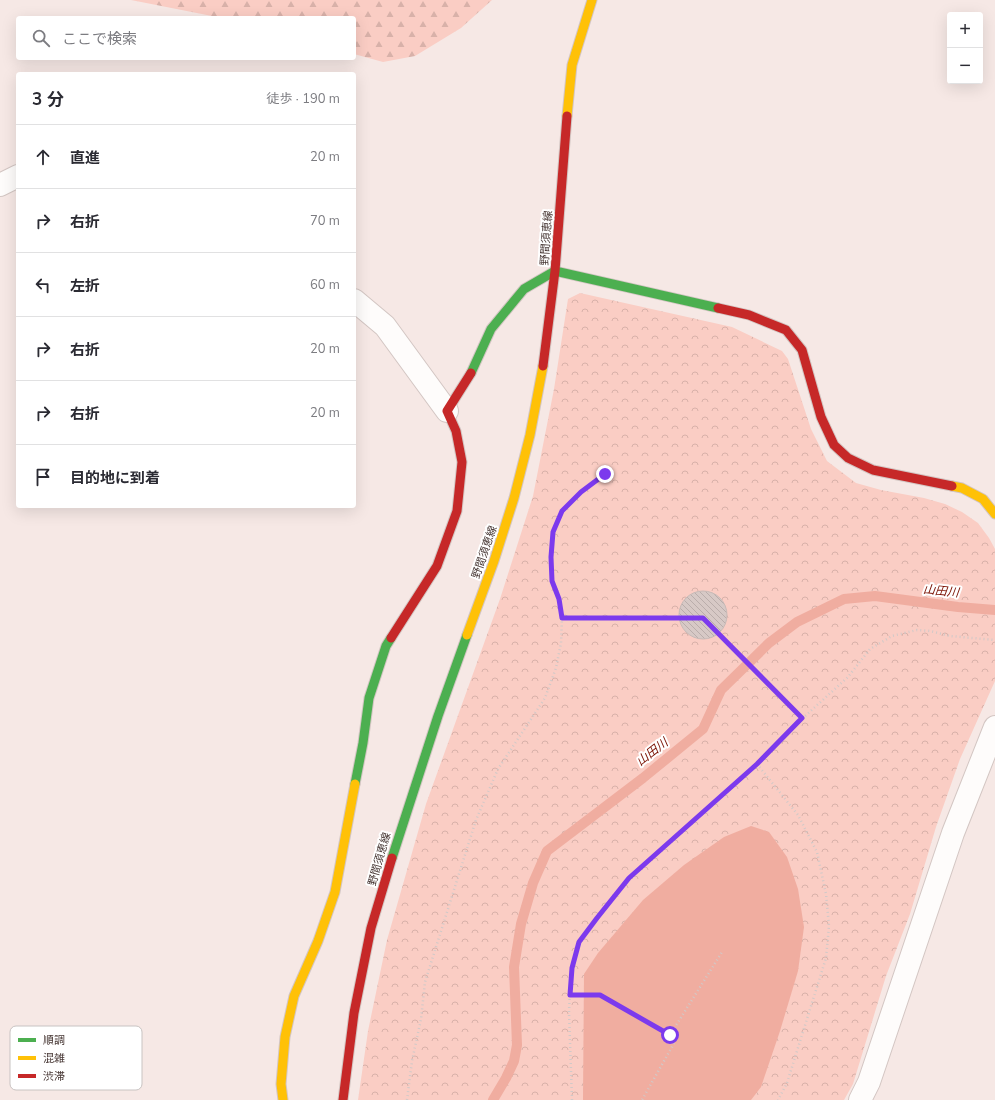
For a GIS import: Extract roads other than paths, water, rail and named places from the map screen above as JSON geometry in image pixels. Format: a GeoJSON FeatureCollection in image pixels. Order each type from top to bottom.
{"type":"FeatureCollection","features":[{"type":"Feature","properties":{"kind":"street","name":"野間須恵線"},"geometry":{"type":"LineString","coordinates":[[343,1100],[354,1013],[371,928],[399,833],[438,716],[494,561],[516,491],[530,435],[543,365],[555,271],[572,66],[592,0]]}},
{"type":"Feature","properties":{"kind":"street"},"geometry":{"type":"LineString","coordinates":[[0,185],[16,177]]}},
{"type":"Feature","properties":{"kind":"street"},"geometry":{"type":"LineString","coordinates":[[447,411],[470,376],[491,329],[524,289],[555,271],[749,315],[786,330],[802,350],[821,417],[834,445],[848,458],[873,470],[962,488],[983,499],[995,514]]}},
{"type":"Feature","properties":{"kind":"street"},"geometry":{"type":"LineString","coordinates":[[283,1100],[281,1084],[285,1037],[294,996],[318,941],[335,892],[363,743],[369,698],[386,646],[437,566],[457,511],[462,462],[456,432],[447,411],[385,326],[356,302]]}},
{"type":"Feature","properties":{"kind":"street"},"geometry":{"type":"LineString","coordinates":[[860,1100],[869,1082],[953,833],[995,727]]}},
{"type":"Feature","properties":{"kind":"waterway","name":"山田川"},"geometry":{"type":"LineString","coordinates":[[493,1100],[514,1061],[517,1045],[514,967],[521,924],[533,883],[547,851],[643,778],[703,729],[721,690],[769,643],[797,622],[844,599],[875,596],[958,607],[995,610]]}}]}
